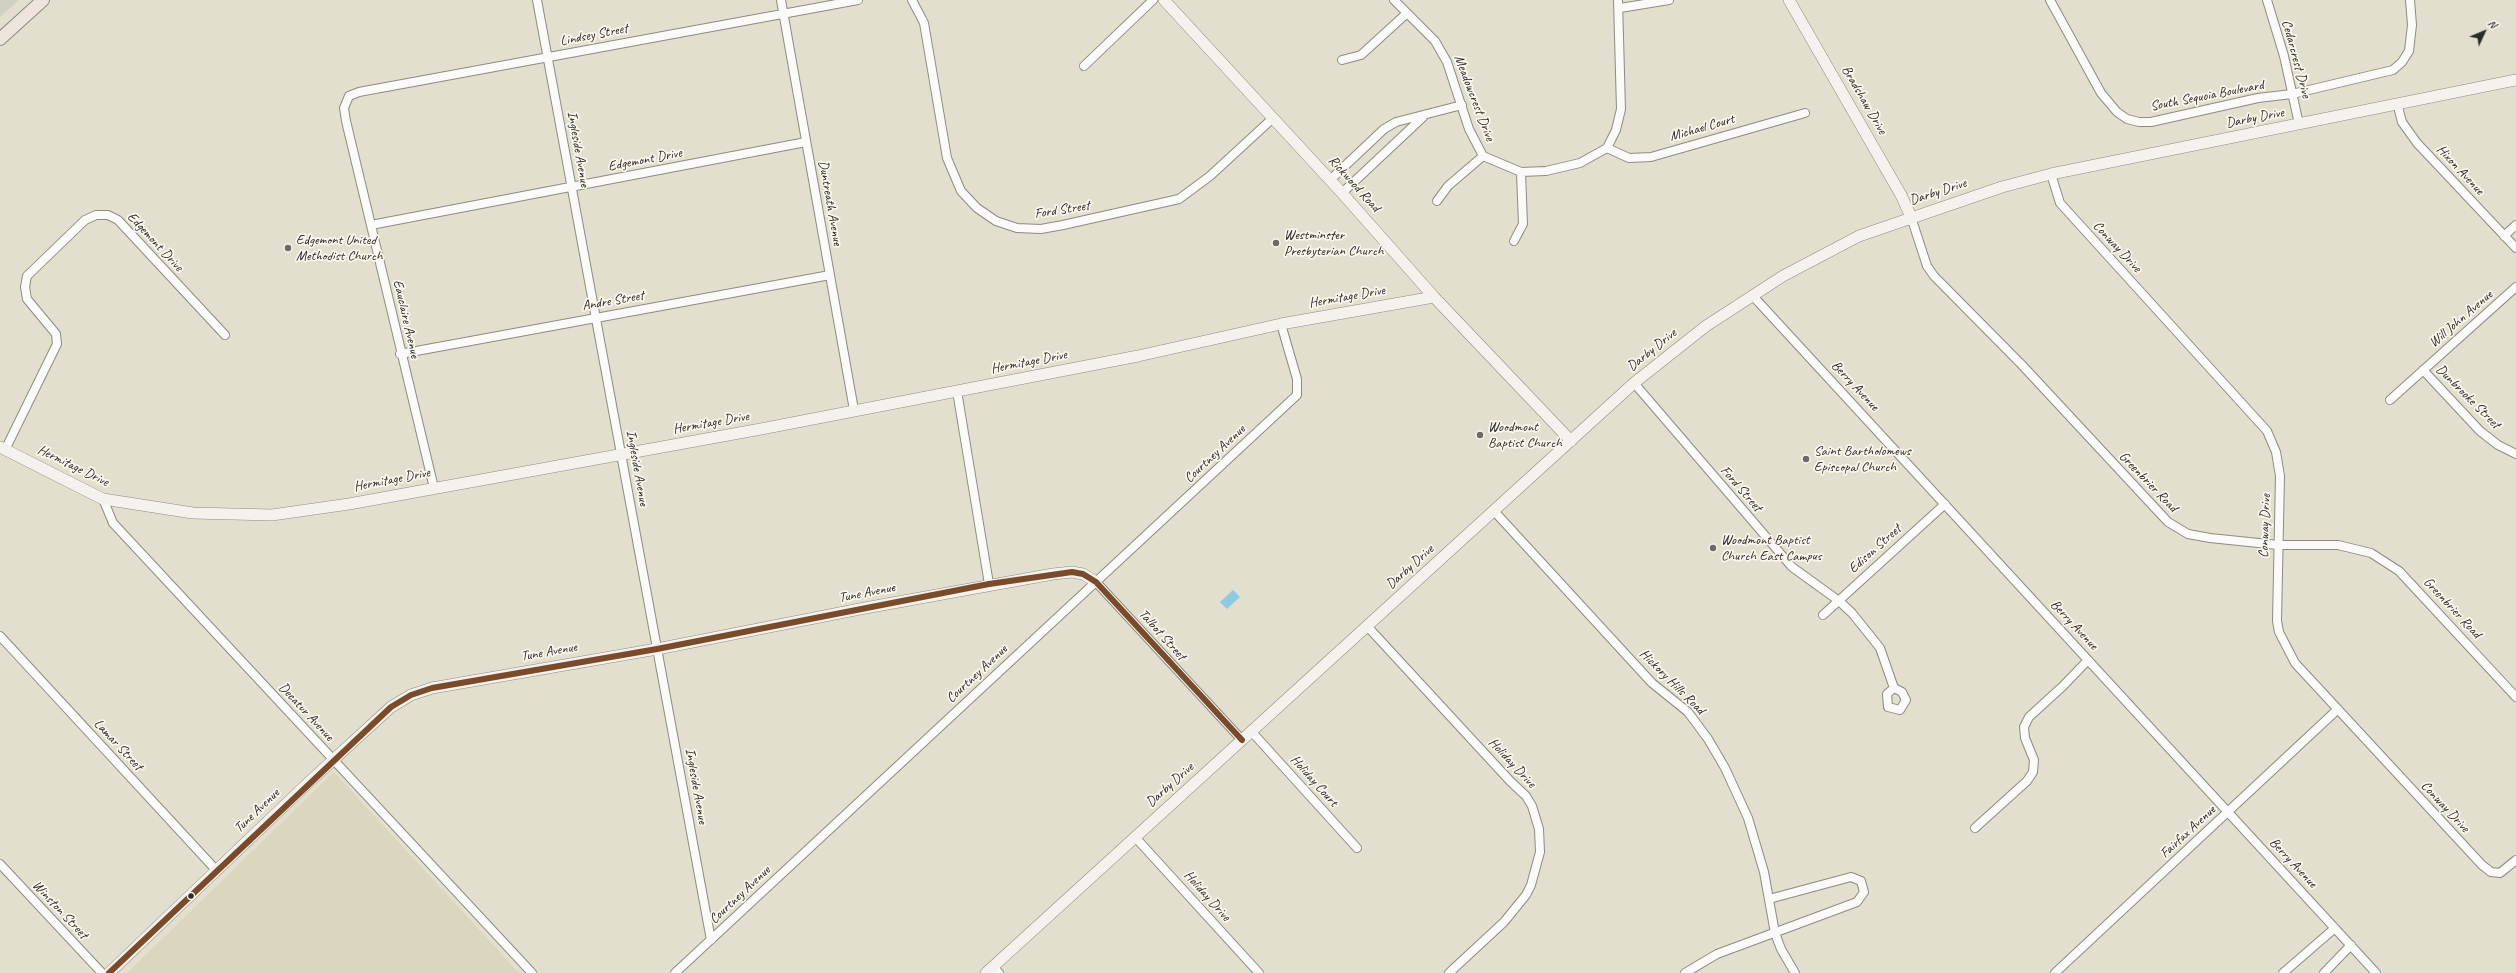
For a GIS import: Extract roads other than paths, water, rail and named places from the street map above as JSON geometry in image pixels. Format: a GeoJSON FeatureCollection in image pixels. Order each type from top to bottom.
{"type":"FeatureCollection","features":[{"type":"Feature","properties":{"kind":"main road"},"geometry":{"type":"LineString","coordinates":[[0,39],[43,0]]}},
{"type":"Feature","properties":{"kind":"street","name":"Ingleside Avenue"},"geometry":{"type":"LineString","coordinates":[[537,0],[711,940]]}},
{"type":"Feature","properties":{"kind":"street","name":"Duntreath Avenue"},"geometry":{"type":"LineString","coordinates":[[781,0],[854,410]]}},
{"type":"Feature","properties":{"kind":"street","name":"Lindsey Street"},"geometry":{"type":"LineString","coordinates":[[344,108],[349,96],[359,92],[784,15],[858,0]]}},
{"type":"Feature","properties":{"kind":"street","name":"Ford Street"},"geometry":{"type":"LineString","coordinates":[[912,0],[924,23],[947,158],[961,191],[977,208],[996,221],[1017,228],[1041,229],[1179,199],[1210,176],[1273,118]]}},
{"type":"Feature","properties":{"kind":"street"},"geometry":{"type":"LineString","coordinates":[[1084,66],[1153,0]]}},
{"type":"Feature","properties":{"kind":"street","name":"Rickwood Road"},"geometry":{"type":"LineString","coordinates":[[1164,0],[1342,193],[1434,297],[1571,440]]}},
{"type":"Feature","properties":{"kind":"street","name":"Meadowcrest Drive"},"geometry":{"type":"LineString","coordinates":[[1394,0],[1406,14],[1435,41],[1443,55],[1462,105],[1469,129],[1483,156],[1521,172],[1546,171],[1580,163],[1608,148]]}},
{"type":"Feature","properties":{"kind":"street"},"geometry":{"type":"LineString","coordinates":[[1608,148],[1616,130],[1621,109],[1619,4],[1669,0]]}},
{"type":"Feature","properties":{"kind":"street","name":"Bradshaw Drive"},"geometry":{"type":"LineString","coordinates":[[1789,0],[1902,195],[1911,217]]}},
{"type":"Feature","properties":{"kind":"street","name":"Cedarcrest Drive"},"geometry":{"type":"LineString","coordinates":[[2267,0],[2300,124]]}},
{"type":"Feature","properties":{"kind":"street","name":"South Sequoia Boulevard"},"geometry":{"type":"LineString","coordinates":[[2053,1],[2101,93],[2117,112],[2127,119],[2139,122],[2151,122],[2258,98],[2292,94],[2393,70],[2402,62],[2409,51],[2412,25],[2410,0]]}},
{"type":"Feature","properties":{"kind":"street"},"geometry":{"type":"LineString","coordinates":[[1342,60],[1362,55],[1406,14]]}},
{"type":"Feature","properties":{"kind":"street","name":"Darby Drive"},"geometry":{"type":"LineString","coordinates":[[993,971],[1135,837],[1634,383],[1695,334],[1752,294],[1858,236],[2002,187],[2051,174],[2516,80]]}},
{"type":"Feature","properties":{"kind":"street","name":"Hixon Avenue"},"geometry":{"type":"LineString","coordinates":[[2397,103],[2402,122],[2417,143],[2516,248]]}},
{"type":"Feature","properties":{"kind":"street"},"geometry":{"type":"LineString","coordinates":[[1330,180],[1384,129],[1396,122],[1423,117],[1462,105]]}},
{"type":"Feature","properties":{"kind":"street","name":"Eauclaire Avenue"},"geometry":{"type":"LineString","coordinates":[[344,108],[400,354],[434,488]]}},
{"type":"Feature","properties":{"kind":"street","name":"Michael Court"},"geometry":{"type":"LineString","coordinates":[[1608,148],[1629,158],[1651,156],[1805,113]]}},
{"type":"Feature","properties":{"kind":"street"},"geometry":{"type":"LineString","coordinates":[[1342,193],[1423,117]]}},
{"type":"Feature","properties":{"kind":"street","name":"Edgemont Drive"},"geometry":{"type":"LineString","coordinates":[[371,225],[806,142]]}},
{"type":"Feature","properties":{"kind":"street"},"geometry":{"type":"LineString","coordinates":[[1438,201],[1448,186],[1483,156]]}},
{"type":"Feature","properties":{"kind":"street"},"geometry":{"type":"LineString","coordinates":[[1514,240],[1523,224],[1521,172]]}},
{"type":"Feature","properties":{"kind":"street","name":"Conway Drive"},"geometry":{"type":"LineString","coordinates":[[2051,174],[2060,203],[2267,432],[2279,464],[2278,545],[2275,609],[2279,632],[2295,663],[2482,865],[2490,872],[2500,873],[2516,860]]}},
{"type":"Feature","properties":{"kind":"street","name":"Edgemont Drive"},"geometry":{"type":"LineString","coordinates":[[2,449],[57,344],[56,334],[27,299],[25,287],[27,276],[85,220],[96,215],[108,215],[118,220],[225,335]]}},
{"type":"Feature","properties":{"kind":"street","name":"Greenbrier Road"},"geometry":{"type":"LineString","coordinates":[[1911,217],[1927,266],[1934,276],[2022,365],[2168,522],[2188,534],[2199,536],[2278,545],[2349,546],[2371,552],[2390,563],[2446,619],[2516,697]]}},
{"type":"Feature","properties":{"kind":"street"},"geometry":{"type":"LineString","coordinates":[[2504,236],[2516,225]]}},
{"type":"Feature","properties":{"kind":"street","name":"Andre Street"},"geometry":{"type":"LineString","coordinates":[[400,354],[830,275]]}},
{"type":"Feature","properties":{"kind":"street","name":"Will John Avenue"},"geometry":{"type":"LineString","coordinates":[[2390,400],[2516,287]]}},
{"type":"Feature","properties":{"kind":"street","name":"Berry Avenue"},"geometry":{"type":"LineString","coordinates":[[1752,294],[2376,973]]}},
{"type":"Feature","properties":{"kind":"street","name":"Hermitage Drive"},"geometry":{"type":"LineString","coordinates":[[2,449],[103,499],[193,513],[272,515],[621,455],[1138,356],[1281,324],[1434,297]]}},
{"type":"Feature","properties":{"kind":"street","name":"Courtney Avenue"},"geometry":{"type":"LineString","coordinates":[[676,973],[1297,395],[1297,379],[1281,324]]}},
{"type":"Feature","properties":{"kind":"street","name":"Dunbrooke Street"},"geometry":{"type":"LineString","coordinates":[[2423,370],[2480,431],[2498,445],[2516,454]]}},
{"type":"Feature","properties":{"kind":"street","name":"Ford Street"},"geometry":{"type":"LineString","coordinates":[[1634,383],[1792,567],[1839,601],[1880,648],[1894,688]]}},
{"type":"Feature","properties":{"kind":"street"},"geometry":{"type":"LineString","coordinates":[[957,391],[989,584]]}},
{"type":"Feature","properties":{"kind":"street","name":"Decatur Avenue"},"geometry":{"type":"LineString","coordinates":[[103,499],[113,523],[532,973]]}},
{"type":"Feature","properties":{"kind":"street","name":"Edison Street"},"geometry":{"type":"LineString","coordinates":[[1823,615],[1945,504]]}},
{"type":"Feature","properties":{"kind":"street","name":"Hickory Hills Road"},"geometry":{"type":"LineString","coordinates":[[1494,511],[1652,683],[1688,712],[1708,739],[1740,798],[1764,872],[1775,933],[1781,949],[1795,973]]}},
{"type":"Feature","properties":{"kind":"street","name":"Tune Avenue"},"geometry":{"type":"LineString","coordinates":[[109,973],[333,760],[391,707],[400,700],[421,690],[657,649],[989,584],[1072,572],[1083,574],[1096,582]]}},
{"type":"Feature","properties":{"kind":"street","name":"Talbot Street"},"geometry":{"type":"LineString","coordinates":[[1096,582],[1242,740]]}},
{"type":"Feature","properties":{"kind":"street","name":"Holiday Drive"},"geometry":{"type":"LineString","coordinates":[[1367,626],[1510,781],[1526,796],[1532,806],[1539,829],[1540,852],[1531,885],[1526,895],[1504,922],[1449,973]]}},
{"type":"Feature","properties":{"kind":"street","name":"Lamar Street"},"geometry":{"type":"LineString","coordinates":[[0,636],[217,871]]}},
{"type":"Feature","properties":{"kind":"street"},"geometry":{"type":"LineString","coordinates":[[1975,828],[2027,781],[2033,772],[2034,760],[2025,738],[2024,727],[2029,716],[2063,686],[2088,660]]}},
{"type":"Feature","properties":{"kind":"street","name":"Fairfax Avenue"},"geometry":{"type":"LineString","coordinates":[[2055,973],[2338,709]]}},
{"type":"Feature","properties":{"kind":"street","name":"Holiday Court"},"geometry":{"type":"LineString","coordinates":[[1251,731],[1357,848]]}},
{"type":"Feature","properties":{"kind":"street","name":"Holiday Drive"},"geometry":{"type":"LineString","coordinates":[[1135,837],[1259,973]]}},
{"type":"Feature","properties":{"kind":"street","name":"Winston Street"},"geometry":{"type":"LineString","coordinates":[[0,864],[102,973]]}},
{"type":"Feature","properties":{"kind":"street"},"geometry":{"type":"LineString","coordinates":[[1684,973],[1717,954],[1857,902],[1864,892],[1861,881],[1851,877],[1840,878],[1769,899]]}},
{"type":"Feature","properties":{"kind":"street"},"geometry":{"type":"LineString","coordinates":[[2283,973],[2335,928]]}},
{"type":"Feature","properties":{"kind":"street"},"geometry":{"type":"LineString","coordinates":[[2324,973],[2351,945]]}},
{"type":"Feature","properties":{"kind":"water"},"geometry":{"type":"Polygon","coordinates":[[[1233,590],[1240,597],[1227,609],[1220,602],[1233,590]]]}},
{"type":"Feature","properties":{"kind":"place","name":"Westminster Presbyterian Church"},"geometry":{"type":"Point","coordinates":[1276,243]}},
{"type":"Feature","properties":{"kind":"place","name":"Edgemont United Methodist Church"},"geometry":{"type":"Point","coordinates":[288,248]}},
{"type":"Feature","properties":{"kind":"place","name":"Woodmont Baptist Church"},"geometry":{"type":"Point","coordinates":[1480,435]}},
{"type":"Feature","properties":{"kind":"place","name":"Saint Bartholomews Episcopal Church"},"geometry":{"type":"Point","coordinates":[1806,459]}},
{"type":"Feature","properties":{"kind":"place","name":"Woodmont Baptist Church East Campus"},"geometry":{"type":"Point","coordinates":[1713,548]}}]}
